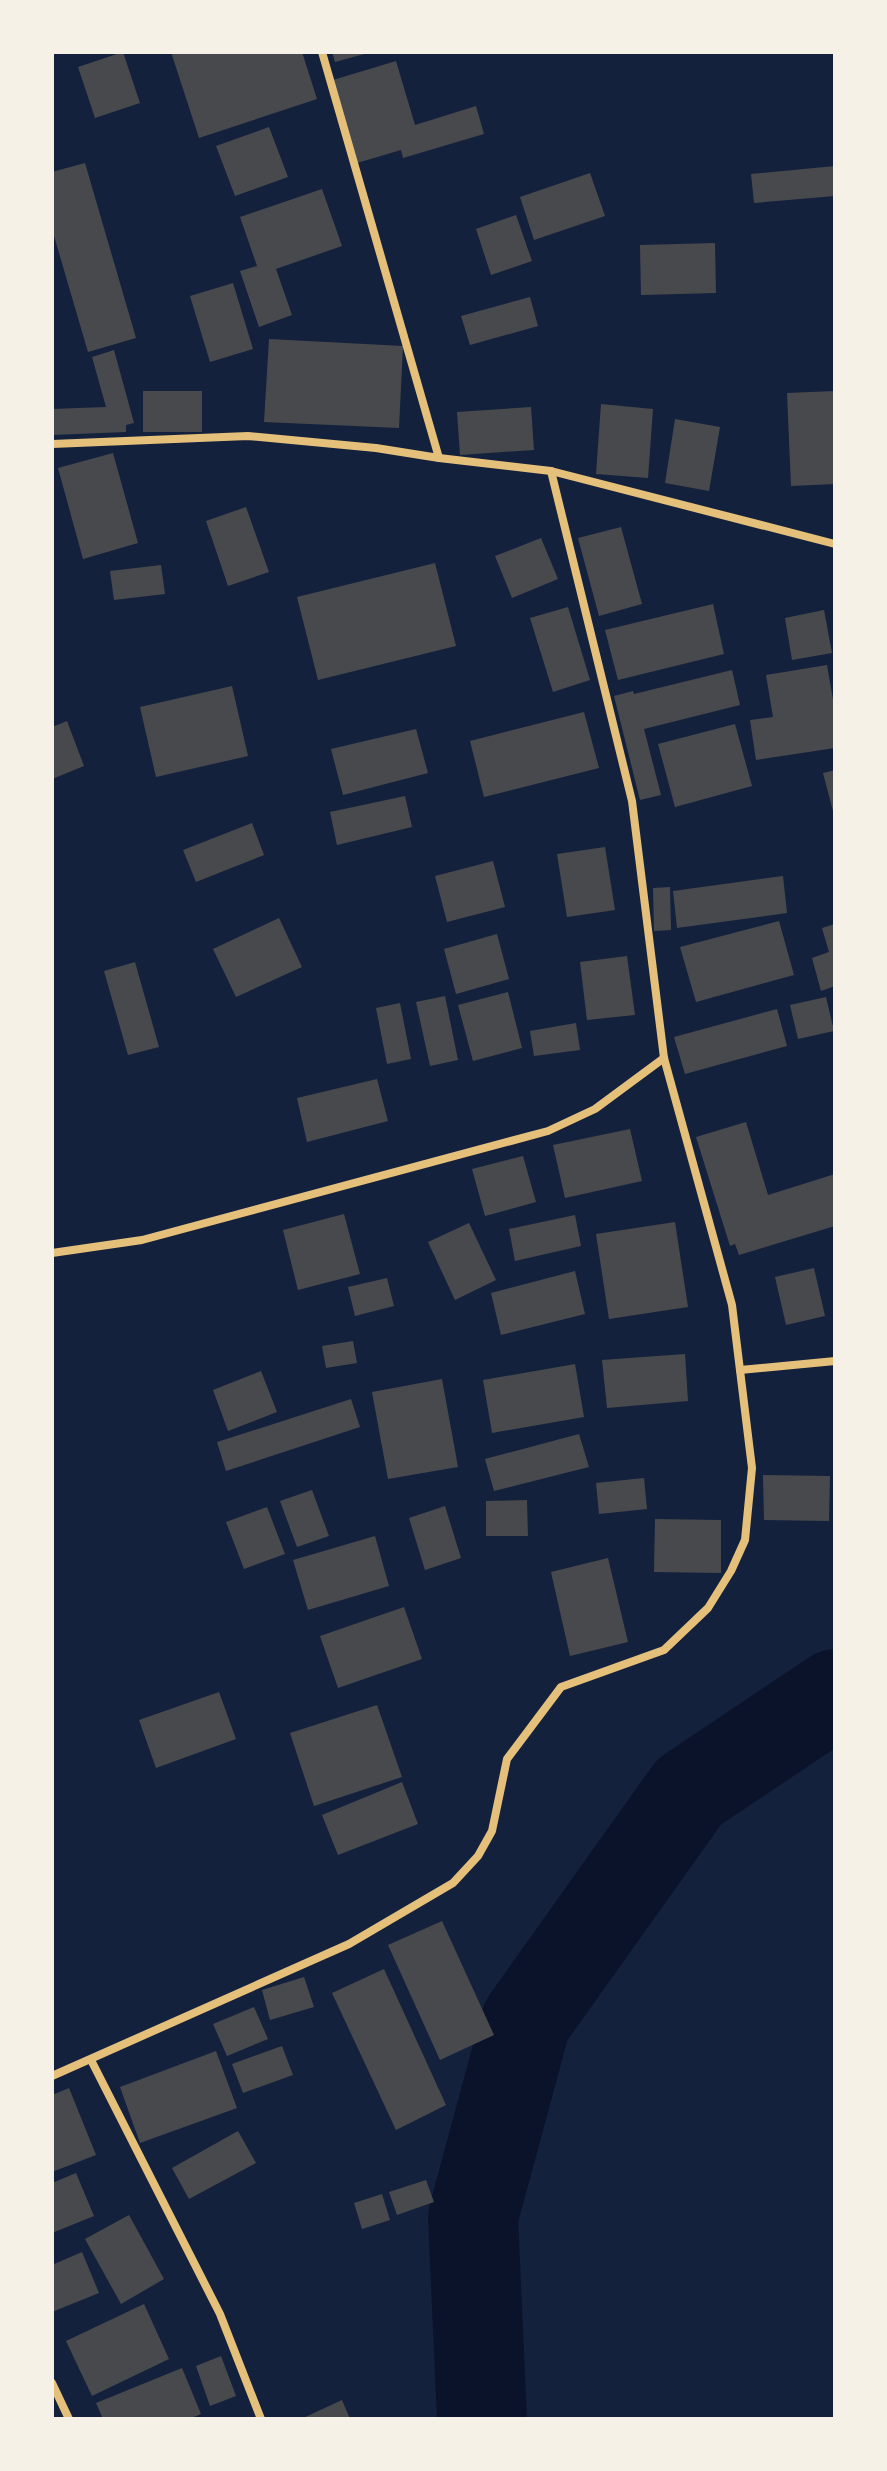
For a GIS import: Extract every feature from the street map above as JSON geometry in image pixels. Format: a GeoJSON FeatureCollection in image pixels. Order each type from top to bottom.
{"type":"FeatureCollection","features":[{"type":"Feature","properties":{"kind":"street"},"geometry":{"type":"LineString","coordinates":[[322,52],[439,458]]}},
{"type":"Feature","properties":{"kind":"street"},"geometry":{"type":"LineString","coordinates":[[52,444],[248,436],[376,448],[551,471],[835,544]]}},
{"type":"Feature","properties":{"kind":"street"},"geometry":{"type":"LineString","coordinates":[[52,2076],[349,1944],[453,1883],[478,1856],[492,1831],[507,1759],[561,1687],[664,1650],[708,1608],[731,1571],[745,1540],[752,1468],[732,1305],[664,1058],[632,801],[551,471]]}},
{"type":"Feature","properties":{"kind":"street"},"geometry":{"type":"LineString","coordinates":[[52,1253],[142,1240],[548,1131],[595,1109],[664,1058]]}},
{"type":"Feature","properties":{"kind":"street"},"geometry":{"type":"LineString","coordinates":[[740,1370],[835,1361]]}},
{"type":"Feature","properties":{"kind":"street"},"geometry":{"type":"LineString","coordinates":[[91,2060],[220,2314],[261,2419]]}},
{"type":"Feature","properties":{"kind":"street"},"geometry":{"type":"LineString","coordinates":[[52,2383],[69,2419]]}},
{"type":"Feature","properties":{"kind":"building"},"geometry":{"type":"Polygon","coordinates":[[[123,52],[140,103],[95,118],[78,67],[123,52]]]}},
{"type":"Feature","properties":{"kind":"building"},"geometry":{"type":"Polygon","coordinates":[[[171,52],[302,52],[317,99],[199,138],[171,52]]]}},
{"type":"Feature","properties":{"kind":"building"},"geometry":{"type":"Polygon","coordinates":[[[332,52],[368,52],[368,53],[335,62],[332,52]]]}},
{"type":"Feature","properties":{"kind":"building"},"geometry":{"type":"Polygon","coordinates":[[[396,61],[415,125],[476,106],[484,134],[403,158],[401,150],[357,163],[333,80],[396,61]]]}},
{"type":"Feature","properties":{"kind":"building"},"geometry":{"type":"Polygon","coordinates":[[[269,127],[288,177],[235,196],[216,146],[269,127]]]}},
{"type":"Feature","properties":{"kind":"building"},"geometry":{"type":"Polygon","coordinates":[[[85,163],[136,338],[88,352],[52,229],[52,172],[85,163]]]}},
{"type":"Feature","properties":{"kind":"building"},"geometry":{"type":"Polygon","coordinates":[[[835,166],[835,196],[754,203],[751,174],[835,166]]]}},
{"type":"Feature","properties":{"kind":"building"},"geometry":{"type":"Polygon","coordinates":[[[590,173],[605,216],[534,240],[520,197],[590,173]]]}},
{"type":"Feature","properties":{"kind":"building"},"geometry":{"type":"Polygon","coordinates":[[[322,189],[342,246],[276,269],[292,315],[259,327],[240,271],[257,266],[240,217],[322,189]]]}},
{"type":"Feature","properties":{"kind":"building"},"geometry":{"type":"Polygon","coordinates":[[[516,215],[532,261],[491,275],[476,229],[516,215]]]}},
{"type":"Feature","properties":{"kind":"building"},"geometry":{"type":"Polygon","coordinates":[[[715,243],[716,293],[641,295],[640,245],[715,243]]]}},
{"type":"Feature","properties":{"kind":"building"},"geometry":{"type":"Polygon","coordinates":[[[233,283],[253,349],[210,362],[190,296],[233,283]]]}},
{"type":"Feature","properties":{"kind":"building"},"geometry":{"type":"Polygon","coordinates":[[[530,297],[538,326],[470,345],[461,316],[530,297]]]}},
{"type":"Feature","properties":{"kind":"building"},"geometry":{"type":"Polygon","coordinates":[[[269,339],[403,346],[399,428],[264,422],[269,339]]]}},
{"type":"Feature","properties":{"kind":"building"},"geometry":{"type":"Polygon","coordinates":[[[114,350],[134,423],[126,425],[126,432],[52,435],[52,409],[106,407],[92,357],[114,350]]]}},
{"type":"Feature","properties":{"kind":"building"},"geometry":{"type":"Polygon","coordinates":[[[143,391],[202,391],[202,432],[143,432],[143,391]]]}},
{"type":"Feature","properties":{"kind":"building"},"geometry":{"type":"Polygon","coordinates":[[[835,391],[835,484],[791,486],[787,393],[835,391]]]}},
{"type":"Feature","properties":{"kind":"building"},"geometry":{"type":"Polygon","coordinates":[[[601,404],[653,409],[648,478],[596,474],[601,404]]]}},
{"type":"Feature","properties":{"kind":"building"},"geometry":{"type":"Polygon","coordinates":[[[531,407],[534,450],[460,455],[457,412],[531,407]]]}},
{"type":"Feature","properties":{"kind":"building"},"geometry":{"type":"Polygon","coordinates":[[[675,419],[720,427],[709,491],[665,483],[675,419]]]}},
{"type":"Feature","properties":{"kind":"building"},"geometry":{"type":"Polygon","coordinates":[[[113,453],[138,543],[83,559],[58,468],[113,453]]]}},
{"type":"Feature","properties":{"kind":"building"},"geometry":{"type":"Polygon","coordinates":[[[246,507],[269,572],[228,586],[206,521],[246,507]]]}},
{"type":"Feature","properties":{"kind":"building"},"geometry":{"type":"Polygon","coordinates":[[[621,527],[642,604],[599,616],[578,538],[621,527]]]}},
{"type":"Feature","properties":{"kind":"building"},"geometry":{"type":"Polygon","coordinates":[[[541,538],[558,579],[512,598],[495,556],[541,538]]]}},
{"type":"Feature","properties":{"kind":"building"},"geometry":{"type":"Polygon","coordinates":[[[435,563],[456,646],[318,680],[297,597],[435,563]]]}},
{"type":"Feature","properties":{"kind":"building"},"geometry":{"type":"Polygon","coordinates":[[[161,565],[165,594],[114,600],[110,571],[161,565]]]}},
{"type":"Feature","properties":{"kind":"building"},"geometry":{"type":"Polygon","coordinates":[[[713,604],[724,654],[618,680],[605,630],[713,604]]]}},
{"type":"Feature","properties":{"kind":"building"},"geometry":{"type":"Polygon","coordinates":[[[568,607],[590,680],[553,692],[530,618],[568,607]]]}},
{"type":"Feature","properties":{"kind":"building"},"geometry":{"type":"Polygon","coordinates":[[[824,610],[832,653],[792,660],[785,618],[824,610]]]}},
{"type":"Feature","properties":{"kind":"building"},"geometry":{"type":"Polygon","coordinates":[[[827,665],[835,711],[835,748],[756,760],[750,720],[773,717],[766,675],[827,665]]]}},
{"type":"Feature","properties":{"kind":"building"},"geometry":{"type":"Polygon","coordinates":[[[732,670],[740,705],[644,729],[661,795],[640,800],[614,696],[732,670]]]}},
{"type":"Feature","properties":{"kind":"building"},"geometry":{"type":"Polygon","coordinates":[[[232,686],[248,756],[156,777],[140,707],[232,686]]]}},
{"type":"Feature","properties":{"kind":"building"},"geometry":{"type":"Polygon","coordinates":[[[584,712],[599,768],[484,797],[470,741],[584,712]]]}},
{"type":"Feature","properties":{"kind":"building"},"geometry":{"type":"Polygon","coordinates":[[[67,721],[84,766],[52,779],[52,727],[67,721]]]}},
{"type":"Feature","properties":{"kind":"building"},"geometry":{"type":"Polygon","coordinates":[[[735,724],[752,786],[675,807],[658,744],[735,724]]]}},
{"type":"Feature","properties":{"kind":"building"},"geometry":{"type":"Polygon","coordinates":[[[416,729],[428,773],[343,795],[331,749],[416,729]]]}},
{"type":"Feature","properties":{"kind":"building"},"geometry":{"type":"Polygon","coordinates":[[[835,770],[835,815],[834,815],[823,773],[835,770]]]}},
{"type":"Feature","properties":{"kind":"building"},"geometry":{"type":"Polygon","coordinates":[[[405,796],[412,827],[337,845],[330,812],[405,796]]]}},
{"type":"Feature","properties":{"kind":"building"},"geometry":{"type":"Polygon","coordinates":[[[252,823],[264,855],[196,882],[183,850],[252,823]]]}},
{"type":"Feature","properties":{"kind":"building"},"geometry":{"type":"Polygon","coordinates":[[[605,847],[615,910],[567,917],[557,854],[605,847]]]}},
{"type":"Feature","properties":{"kind":"building"},"geometry":{"type":"Polygon","coordinates":[[[493,861],[505,907],[447,922],[435,876],[493,861]]]}},
{"type":"Feature","properties":{"kind":"building"},"geometry":{"type":"Polygon","coordinates":[[[783,876],[787,913],[677,928],[673,891],[783,876]]]}},
{"type":"Feature","properties":{"kind":"building"},"geometry":{"type":"Polygon","coordinates":[[[670,887],[671,930],[654,931],[653,888],[670,887]]]}},
{"type":"Feature","properties":{"kind":"building"},"geometry":{"type":"Polygon","coordinates":[[[279,918],[302,967],[236,997],[213,949],[279,918]]]}},
{"type":"Feature","properties":{"kind":"building"},"geometry":{"type":"Polygon","coordinates":[[[779,921],[794,975],[696,1002],[680,947],[779,921]]]}},
{"type":"Feature","properties":{"kind":"building"},"geometry":{"type":"Polygon","coordinates":[[[835,924],[835,986],[821,991],[812,958],[829,952],[822,928],[835,924]]]}},
{"type":"Feature","properties":{"kind":"building"},"geometry":{"type":"Polygon","coordinates":[[[497,934],[509,979],[456,994],[444,949],[497,934]]]}},
{"type":"Feature","properties":{"kind":"building"},"geometry":{"type":"Polygon","coordinates":[[[627,956],[635,1015],[587,1020],[580,962],[627,956]]]}},
{"type":"Feature","properties":{"kind":"building"},"geometry":{"type":"Polygon","coordinates":[[[135,962],[159,1047],[128,1055],[104,971],[135,962]]]}},
{"type":"Feature","properties":{"kind":"building"},"geometry":{"type":"Polygon","coordinates":[[[508,992],[522,1048],[473,1061],[458,1005],[508,992]]]}},
{"type":"Feature","properties":{"kind":"building"},"geometry":{"type":"Polygon","coordinates":[[[445,996],[458,1060],[430,1066],[416,1002],[445,996]]]}},
{"type":"Feature","properties":{"kind":"building"},"geometry":{"type":"Polygon","coordinates":[[[826,997],[834,1031],[798,1039],[790,1005],[826,997]]]}},
{"type":"Feature","properties":{"kind":"building"},"geometry":{"type":"Polygon","coordinates":[[[400,1003],[411,1059],[387,1064],[376,1008],[400,1003]]]}},
{"type":"Feature","properties":{"kind":"building"},"geometry":{"type":"Polygon","coordinates":[[[777,1009],[787,1046],[685,1074],[674,1037],[777,1009]]]}},
{"type":"Feature","properties":{"kind":"building"},"geometry":{"type":"Polygon","coordinates":[[[576,1023],[580,1050],[534,1056],[530,1031],[576,1023]]]}},
{"type":"Feature","properties":{"kind":"building"},"geometry":{"type":"Polygon","coordinates":[[[377,1079],[388,1121],[307,1142],[297,1098],[377,1079]]]}},
{"type":"Feature","properties":{"kind":"building"},"geometry":{"type":"Polygon","coordinates":[[[746,1122],[768,1195],[835,1174],[835,1226],[739,1255],[735,1244],[730,1246],[696,1137],[746,1122]]]}},
{"type":"Feature","properties":{"kind":"building"},"geometry":{"type":"Polygon","coordinates":[[[630,1129],[642,1181],[565,1198],[553,1145],[630,1129]]]}},
{"type":"Feature","properties":{"kind":"building"},"geometry":{"type":"Polygon","coordinates":[[[523,1156],[536,1202],[485,1216],[472,1169],[523,1156]]]}},
{"type":"Feature","properties":{"kind":"building"},"geometry":{"type":"Polygon","coordinates":[[[344,1214],[360,1274],[298,1290],[283,1230],[344,1214]]]}},
{"type":"Feature","properties":{"kind":"building"},"geometry":{"type":"Polygon","coordinates":[[[575,1215],[581,1246],[515,1261],[509,1229],[575,1215]]]}},
{"type":"Feature","properties":{"kind":"building"},"geometry":{"type":"Polygon","coordinates":[[[675,1222],[688,1307],[609,1319],[596,1234],[675,1222]]]}},
{"type":"Feature","properties":{"kind":"building"},"geometry":{"type":"Polygon","coordinates":[[[469,1223],[496,1280],[455,1300],[428,1242],[469,1223]]]}},
{"type":"Feature","properties":{"kind":"building"},"geometry":{"type":"Polygon","coordinates":[[[814,1268],[825,1316],[786,1325],[775,1277],[814,1268]]]}},
{"type":"Feature","properties":{"kind":"building"},"geometry":{"type":"Polygon","coordinates":[[[575,1271],[585,1314],[501,1335],[491,1293],[575,1271]]]}},
{"type":"Feature","properties":{"kind":"building"},"geometry":{"type":"Polygon","coordinates":[[[387,1278],[394,1306],[355,1316],[348,1287],[387,1278]]]}},
{"type":"Feature","properties":{"kind":"building"},"geometry":{"type":"Polygon","coordinates":[[[353,1341],[357,1363],[326,1368],[322,1346],[353,1341]]]}},
{"type":"Feature","properties":{"kind":"building"},"geometry":{"type":"Polygon","coordinates":[[[685,1354],[688,1401],[607,1408],[602,1360],[685,1354]]]}},
{"type":"Feature","properties":{"kind":"building"},"geometry":{"type":"Polygon","coordinates":[[[575,1364],[584,1417],[492,1433],[483,1380],[575,1364]]]}},
{"type":"Feature","properties":{"kind":"building"},"geometry":{"type":"Polygon","coordinates":[[[261,1371],[277,1412],[228,1431],[213,1390],[261,1371]]]}},
{"type":"Feature","properties":{"kind":"building"},"geometry":{"type":"Polygon","coordinates":[[[442,1379],[458,1467],[388,1479],[372,1392],[442,1379]]]}},
{"type":"Feature","properties":{"kind":"building"},"geometry":{"type":"Polygon","coordinates":[[[351,1399],[360,1427],[226,1471],[217,1442],[351,1399]]]}},
{"type":"Feature","properties":{"kind":"building"},"geometry":{"type":"Polygon","coordinates":[[[579,1434],[589,1467],[494,1491],[485,1459],[579,1434]]]}},
{"type":"Feature","properties":{"kind":"building"},"geometry":{"type":"Polygon","coordinates":[[[763,1475],[830,1476],[829,1521],[764,1520],[763,1475]]]}},
{"type":"Feature","properties":{"kind":"building"},"geometry":{"type":"Polygon","coordinates":[[[644,1478],[647,1509],[599,1514],[596,1483],[644,1478]]]}},
{"type":"Feature","properties":{"kind":"building"},"geometry":{"type":"Polygon","coordinates":[[[312,1490],[329,1536],[297,1547],[280,1501],[312,1490]]]}},
{"type":"Feature","properties":{"kind":"building"},"geometry":{"type":"Polygon","coordinates":[[[527,1500],[528,1536],[486,1536],[486,1501],[527,1500]]]}},
{"type":"Feature","properties":{"kind":"building"},"geometry":{"type":"Polygon","coordinates":[[[445,1506],[461,1558],[425,1570],[409,1518],[445,1506]]]}},
{"type":"Feature","properties":{"kind":"building"},"geometry":{"type":"Polygon","coordinates":[[[267,1507],[285,1554],[244,1569],[226,1522],[267,1507]]]}},
{"type":"Feature","properties":{"kind":"building"},"geometry":{"type":"Polygon","coordinates":[[[655,1519],[721,1520],[721,1573],[654,1572],[655,1519]]]}},
{"type":"Feature","properties":{"kind":"building"},"geometry":{"type":"Polygon","coordinates":[[[375,1536],[389,1586],[308,1610],[293,1560],[375,1536]]]}},
{"type":"Feature","properties":{"kind":"building"},"geometry":{"type":"Polygon","coordinates":[[[608,1558],[628,1642],[570,1656],[551,1572],[608,1558]]]}},
{"type":"Feature","properties":{"kind":"building"},"geometry":{"type":"Polygon","coordinates":[[[404,1607],[422,1659],[338,1688],[320,1636],[404,1607]]]}},
{"type":"Feature","properties":{"kind":"building"},"geometry":{"type":"Polygon","coordinates":[[[219,1692],[236,1739],[156,1768],[139,1720],[219,1692]]]}},
{"type":"Feature","properties":{"kind":"building"},"geometry":{"type":"Polygon","coordinates":[[[377,1705],[402,1777],[314,1806],[290,1733],[377,1705]]]}},
{"type":"Feature","properties":{"kind":"building"},"geometry":{"type":"Polygon","coordinates":[[[402,1782],[418,1824],[338,1855],[322,1815],[402,1782]]]}},
{"type":"Feature","properties":{"kind":"building"},"geometry":{"type":"Polygon","coordinates":[[[442,1921],[494,2035],[440,2060],[388,1945],[442,1921]]]}},
{"type":"Feature","properties":{"kind":"building"},"geometry":{"type":"Polygon","coordinates":[[[384,1969],[446,2105],[396,2130],[332,1993],[384,1969]]]}},
{"type":"Feature","properties":{"kind":"building"},"geometry":{"type":"Polygon","coordinates":[[[304,1977],[314,2007],[270,2020],[262,1990],[304,1977]]]}},
{"type":"Feature","properties":{"kind":"building"},"geometry":{"type":"Polygon","coordinates":[[[254,2007],[268,2039],[227,2056],[213,2024],[254,2007]]]}},
{"type":"Feature","properties":{"kind":"building"},"geometry":{"type":"Polygon","coordinates":[[[282,2046],[293,2075],[243,2093],[232,2064],[282,2046]]]}},
{"type":"Feature","properties":{"kind":"building"},"geometry":{"type":"Polygon","coordinates":[[[216,2051],[237,2108],[140,2143],[120,2087],[216,2051]]]}},
{"type":"Feature","properties":{"kind":"building"},"geometry":{"type":"Polygon","coordinates":[[[69,2088],[96,2155],[52,2172],[52,2095],[69,2088]]]}},
{"type":"Feature","properties":{"kind":"building"},"geometry":{"type":"Polygon","coordinates":[[[238,2131],[256,2163],[189,2199],[172,2168],[238,2131]]]}},
{"type":"Feature","properties":{"kind":"building"},"geometry":{"type":"Polygon","coordinates":[[[76,2173],[94,2216],[52,2233],[52,2183],[76,2173]]]}},
{"type":"Feature","properties":{"kind":"building"},"geometry":{"type":"Polygon","coordinates":[[[426,2180],[434,2202],[397,2215],[389,2192],[426,2180]]]}},
{"type":"Feature","properties":{"kind":"building"},"geometry":{"type":"Polygon","coordinates":[[[382,2194],[390,2220],[362,2229],[354,2203],[382,2194]]]}},
{"type":"Feature","properties":{"kind":"building"},"geometry":{"type":"Polygon","coordinates":[[[129,2215],[164,2279],[121,2304],[85,2239],[129,2215]]]}},
{"type":"Feature","properties":{"kind":"building"},"geometry":{"type":"Polygon","coordinates":[[[82,2252],[99,2293],[52,2312],[52,2265],[82,2252]]]}},
{"type":"Feature","properties":{"kind":"building"},"geometry":{"type":"Polygon","coordinates":[[[144,2304],[169,2359],[92,2396],[66,2341],[144,2304]]]}},
{"type":"Feature","properties":{"kind":"building"},"geometry":{"type":"Polygon","coordinates":[[[221,2356],[236,2396],[210,2406],[196,2366],[221,2356]]]}},
{"type":"Feature","properties":{"kind":"building"},"geometry":{"type":"Polygon","coordinates":[[[182,2368],[201,2414],[189,2419],[103,2419],[96,2403],[182,2368]]]}},
{"type":"Feature","properties":{"kind":"building"},"geometry":{"type":"Polygon","coordinates":[[[342,2400],[350,2419],[301,2419],[342,2400]]]}},
{"type":"Feature","properties":{"kind":"waterway"},"geometry":{"type":"LineString","coordinates":[[482,2419],[473,2217],[526,2021],[689,1792],[835,1694]]}}]}
